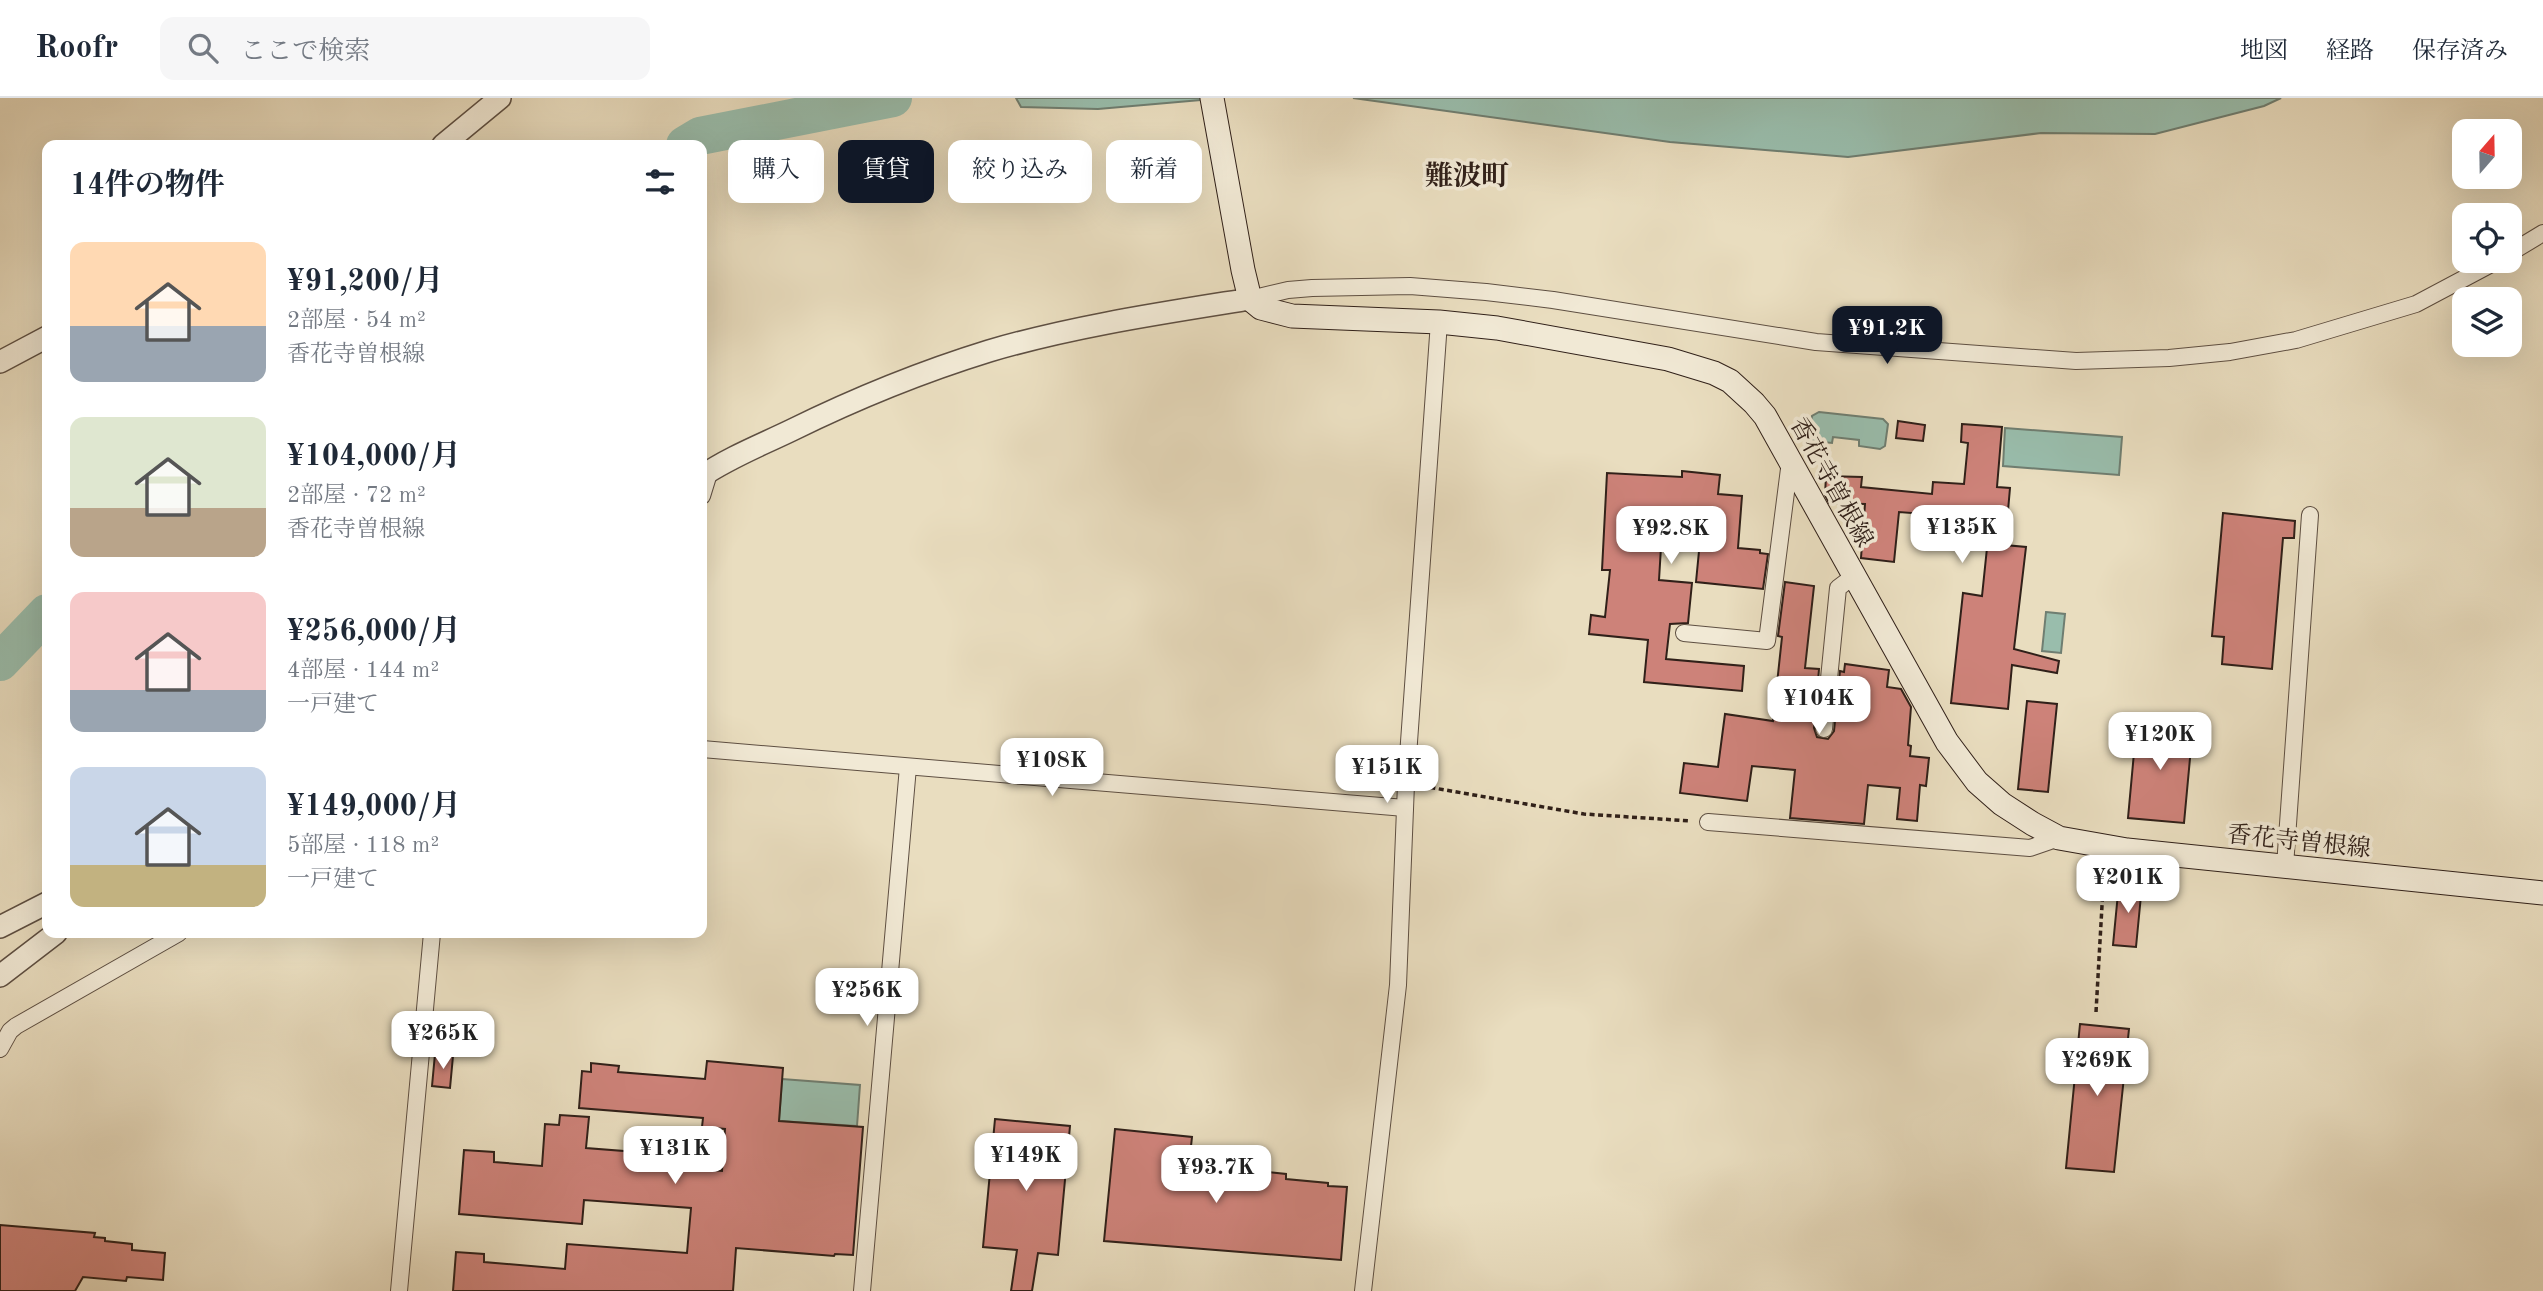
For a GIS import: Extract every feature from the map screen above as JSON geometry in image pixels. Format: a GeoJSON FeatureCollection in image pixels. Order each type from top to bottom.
{"type":"FeatureCollection","features":[{"type":"Feature","properties":{"kind":"main road"},"geometry":{"type":"LineString","coordinates":[[1212,98],[1250,299]]}},
{"type":"Feature","properties":{"kind":"main road","name":"香花寺曽根線"},"geometry":{"type":"LineString","coordinates":[[1250,299],[1261,308],[1292,317],[1439,322],[1497,328],[1655,357],[1714,373],[1730,381],[1765,416],[1947,742],[1977,782],[2002,804],[2059,838],[2127,850],[2543,893]]}},
{"type":"Feature","properties":{"kind":"street"},"geometry":{"type":"LineString","coordinates":[[449,140],[499,98]]}},
{"type":"Feature","properties":{"kind":"street"},"geometry":{"type":"LineString","coordinates":[[2522,246],[2543,233]]}},
{"type":"Feature","properties":{"kind":"street"},"geometry":{"type":"LineString","coordinates":[[707,472],[725,460],[861,398],[990,351],[1119,322],[1288,290],[1410,286],[1461,290],[1553,300],[1816,342],[2076,361],[2169,358],[2230,352],[2296,340],[2416,304],[2474,273]]}},
{"type":"Feature","properties":{"kind":"street"},"geometry":{"type":"LineString","coordinates":[[1363,1291],[1398,985],[1406,783],[1439,322]]}},
{"type":"Feature","properties":{"kind":"street"},"geometry":{"type":"LineString","coordinates":[[0,362],[42,340]]}},
{"type":"Feature","properties":{"kind":"street"},"geometry":{"type":"LineString","coordinates":[[1684,633],[1767,641],[1790,461]]}},
{"type":"Feature","properties":{"kind":"street"},"geometry":{"type":"LineString","coordinates":[[2284,866],[2310,515]]}},
{"type":"Feature","properties":{"kind":"street"},"geometry":{"type":"LineString","coordinates":[[1824,729],[1838,588],[1854,576]]}},
{"type":"Feature","properties":{"kind":"street"},"geometry":{"type":"LineString","coordinates":[[707,749],[1405,808]]}},
{"type":"Feature","properties":{"kind":"street"},"geometry":{"type":"LineString","coordinates":[[862,1291],[908,767]]}},
{"type":"Feature","properties":{"kind":"street"},"geometry":{"type":"LineString","coordinates":[[1707,822],[2031,848],[2059,838]]}},
{"type":"Feature","properties":{"kind":"street"},"geometry":{"type":"LineString","coordinates":[[0,927],[42,906]]}},
{"type":"Feature","properties":{"kind":"street"},"geometry":{"type":"LineString","coordinates":[[0,976],[49,938]]}},
{"type":"Feature","properties":{"kind":"street"},"geometry":{"type":"LineString","coordinates":[[0,1049],[16,1026],[169,938]]}},
{"type":"Feature","properties":{"kind":"street"},"geometry":{"type":"LineString","coordinates":[[399,1291],[432,938]]}},
{"type":"Feature","properties":{"kind":"path"},"geometry":{"type":"LineString","coordinates":[[1406,783],[1584,814],[1707,822]]}},
{"type":"Feature","properties":{"kind":"path"},"geometry":{"type":"LineString","coordinates":[[2096,1012],[2103,888],[2111,875],[2122,872]]}},
{"type":"Feature","properties":{"kind":"shaded area"},"geometry":{"type":"Polygon","coordinates":[[[1016,98],[1224,98],[1098,109],[1021,107],[1016,98]]]}},
{"type":"Feature","properties":{"kind":"shaded area"},"geometry":{"type":"Polygon","coordinates":[[[1353,98],[2281,98],[2264,106],[2155,134],[2041,133],[1848,157],[1670,142],[1353,98]]]}},
{"type":"Feature","properties":{"kind":"shaded area"},"geometry":{"type":"Polygon","coordinates":[[[1819,412],[1883,419],[1888,424],[1885,446],[1880,449],[1859,446],[1859,440],[1833,437],[1832,443],[1813,441],[1809,435],[1812,416],[1819,412]]]}},
{"type":"Feature","properties":{"kind":"shaded area"},"geometry":{"type":"Polygon","coordinates":[[[2005,428],[2122,437],[2119,475],[2003,466],[2005,428]]]}},
{"type":"Feature","properties":{"kind":"shaded area"},"geometry":{"type":"Polygon","coordinates":[[[2046,612],[2065,614],[2061,653],[2042,651],[2046,612]]]}},
{"type":"Feature","properties":{"kind":"shaded area"},"geometry":{"type":"Polygon","coordinates":[[[782,1079],[860,1085],[857,1126],[779,1121],[782,1079]]]}},
{"type":"Feature","properties":{"kind":"building"},"geometry":{"type":"Polygon","coordinates":[[[1898,421],[1925,425],[1923,441],[1896,438],[1898,421]]]}},
{"type":"Feature","properties":{"kind":"building"},"geometry":{"type":"Polygon","coordinates":[[[1962,424],[2002,427],[1997,487],[2010,488],[2005,545],[2026,547],[2014,649],[2059,661],[2057,673],[2012,665],[2008,709],[1951,703],[1963,593],[1982,596],[1990,519],[1899,512],[1894,562],[1861,558],[1865,504],[1829,503],[1825,495],[1826,476],[1862,477],[1861,487],[1932,494],[1933,482],[1964,484],[1968,443],[1961,442],[1962,424]]]}},
{"type":"Feature","properties":{"kind":"building"},"geometry":{"type":"Polygon","coordinates":[[[1682,471],[1720,475],[1718,494],[1742,496],[1738,548],[1760,550],[1760,553],[1768,554],[1763,589],[1696,582],[1699,551],[1661,547],[1659,580],[1692,583],[1688,623],[1670,624],[1666,659],[1744,666],[1742,691],[1644,682],[1648,640],[1589,634],[1591,615],[1605,617],[1610,570],[1602,570],[1607,473],[1682,477],[1682,471]]]}},
{"type":"Feature","properties":{"kind":"building"},"geometry":{"type":"Polygon","coordinates":[[[2223,513],[2295,521],[2294,538],[2283,538],[2272,669],[2222,664],[2224,637],[2212,636],[2223,513]]]}},
{"type":"Feature","properties":{"kind":"building"},"geometry":{"type":"Polygon","coordinates":[[[1785,582],[1814,586],[1805,668],[1819,669],[1814,728],[1817,737],[1828,739],[1834,731],[1840,671],[1844,672],[1845,664],[1889,670],[1887,687],[1901,689],[1911,707],[1908,745],[1911,746],[1910,756],[1929,758],[1926,786],[1920,785],[1917,821],[1897,819],[1900,788],[1868,785],[1864,824],[1790,818],[1795,770],[1752,766],[1747,801],[1680,793],[1684,763],[1718,767],[1725,714],[1773,721],[1782,637],[1778,636],[1785,582]]]}},
{"type":"Feature","properties":{"kind":"building"},"geometry":{"type":"Polygon","coordinates":[[[2027,701],[2057,704],[2048,792],[2018,789],[2027,701]]]}},
{"type":"Feature","properties":{"kind":"building"},"geometry":{"type":"Polygon","coordinates":[[[2137,720],[2193,726],[2184,823],[2128,818],[2137,720]]]}},
{"type":"Feature","properties":{"kind":"building"},"geometry":{"type":"Polygon","coordinates":[[[2119,883],[2142,885],[2136,947],[2113,945],[2119,883]]]}},
{"type":"Feature","properties":{"kind":"building"},"geometry":{"type":"Polygon","coordinates":[[[2080,1024],[2129,1029],[2114,1172],[2066,1168],[2080,1024]]]}},
{"type":"Feature","properties":{"kind":"building"},"geometry":{"type":"Polygon","coordinates":[[[435,1054],[453,1056],[450,1088],[432,1086],[435,1054]]]}},
{"type":"Feature","properties":{"kind":"building"},"geometry":{"type":"Polygon","coordinates":[[[707,1061],[783,1068],[779,1121],[863,1127],[853,1255],[834,1256],[736,1248],[733,1291],[453,1291],[456,1252],[484,1254],[484,1262],[565,1269],[567,1244],[687,1253],[691,1208],[584,1200],[582,1224],[459,1214],[464,1150],[494,1152],[494,1162],[542,1166],[545,1124],[559,1125],[560,1115],[589,1117],[586,1148],[688,1156],[687,1168],[722,1171],[725,1129],[702,1127],[703,1118],[579,1108],[582,1071],[591,1072],[591,1063],[619,1066],[618,1072],[705,1079],[707,1061]]]}},
{"type":"Feature","properties":{"kind":"building"},"geometry":{"type":"Polygon","coordinates":[[[995,1119],[1070,1126],[1058,1255],[1038,1253],[1032,1291],[1011,1291],[1017,1250],[983,1247],[995,1119]]]}},
{"type":"Feature","properties":{"kind":"building"},"geometry":{"type":"Polygon","coordinates":[[[1115,1129],[1192,1137],[1188,1174],[1266,1181],[1267,1172],[1286,1174],[1286,1179],[1347,1187],[1341,1260],[1104,1241],[1115,1129]]]}},
{"type":"Feature","properties":{"kind":"building"},"geometry":{"type":"Polygon","coordinates":[[[0,1225],[95,1233],[94,1237],[105,1238],[105,1241],[132,1244],[132,1250],[165,1253],[163,1280],[127,1277],[126,1281],[83,1277],[75,1291],[0,1291],[0,1225]]]}},
{"type":"Feature","properties":{"kind":"waterway"},"geometry":{"type":"LineString","coordinates":[[693,140],[700,136],[893,98]]}},
{"type":"Feature","properties":{"kind":"waterway"},"geometry":{"type":"LineString","coordinates":[[0,662],[42,618]]}},
{"type":"Feature","properties":{"kind":"district","name":"難波町"},"geometry":{"type":"Point","coordinates":[1467,175]}}]}
